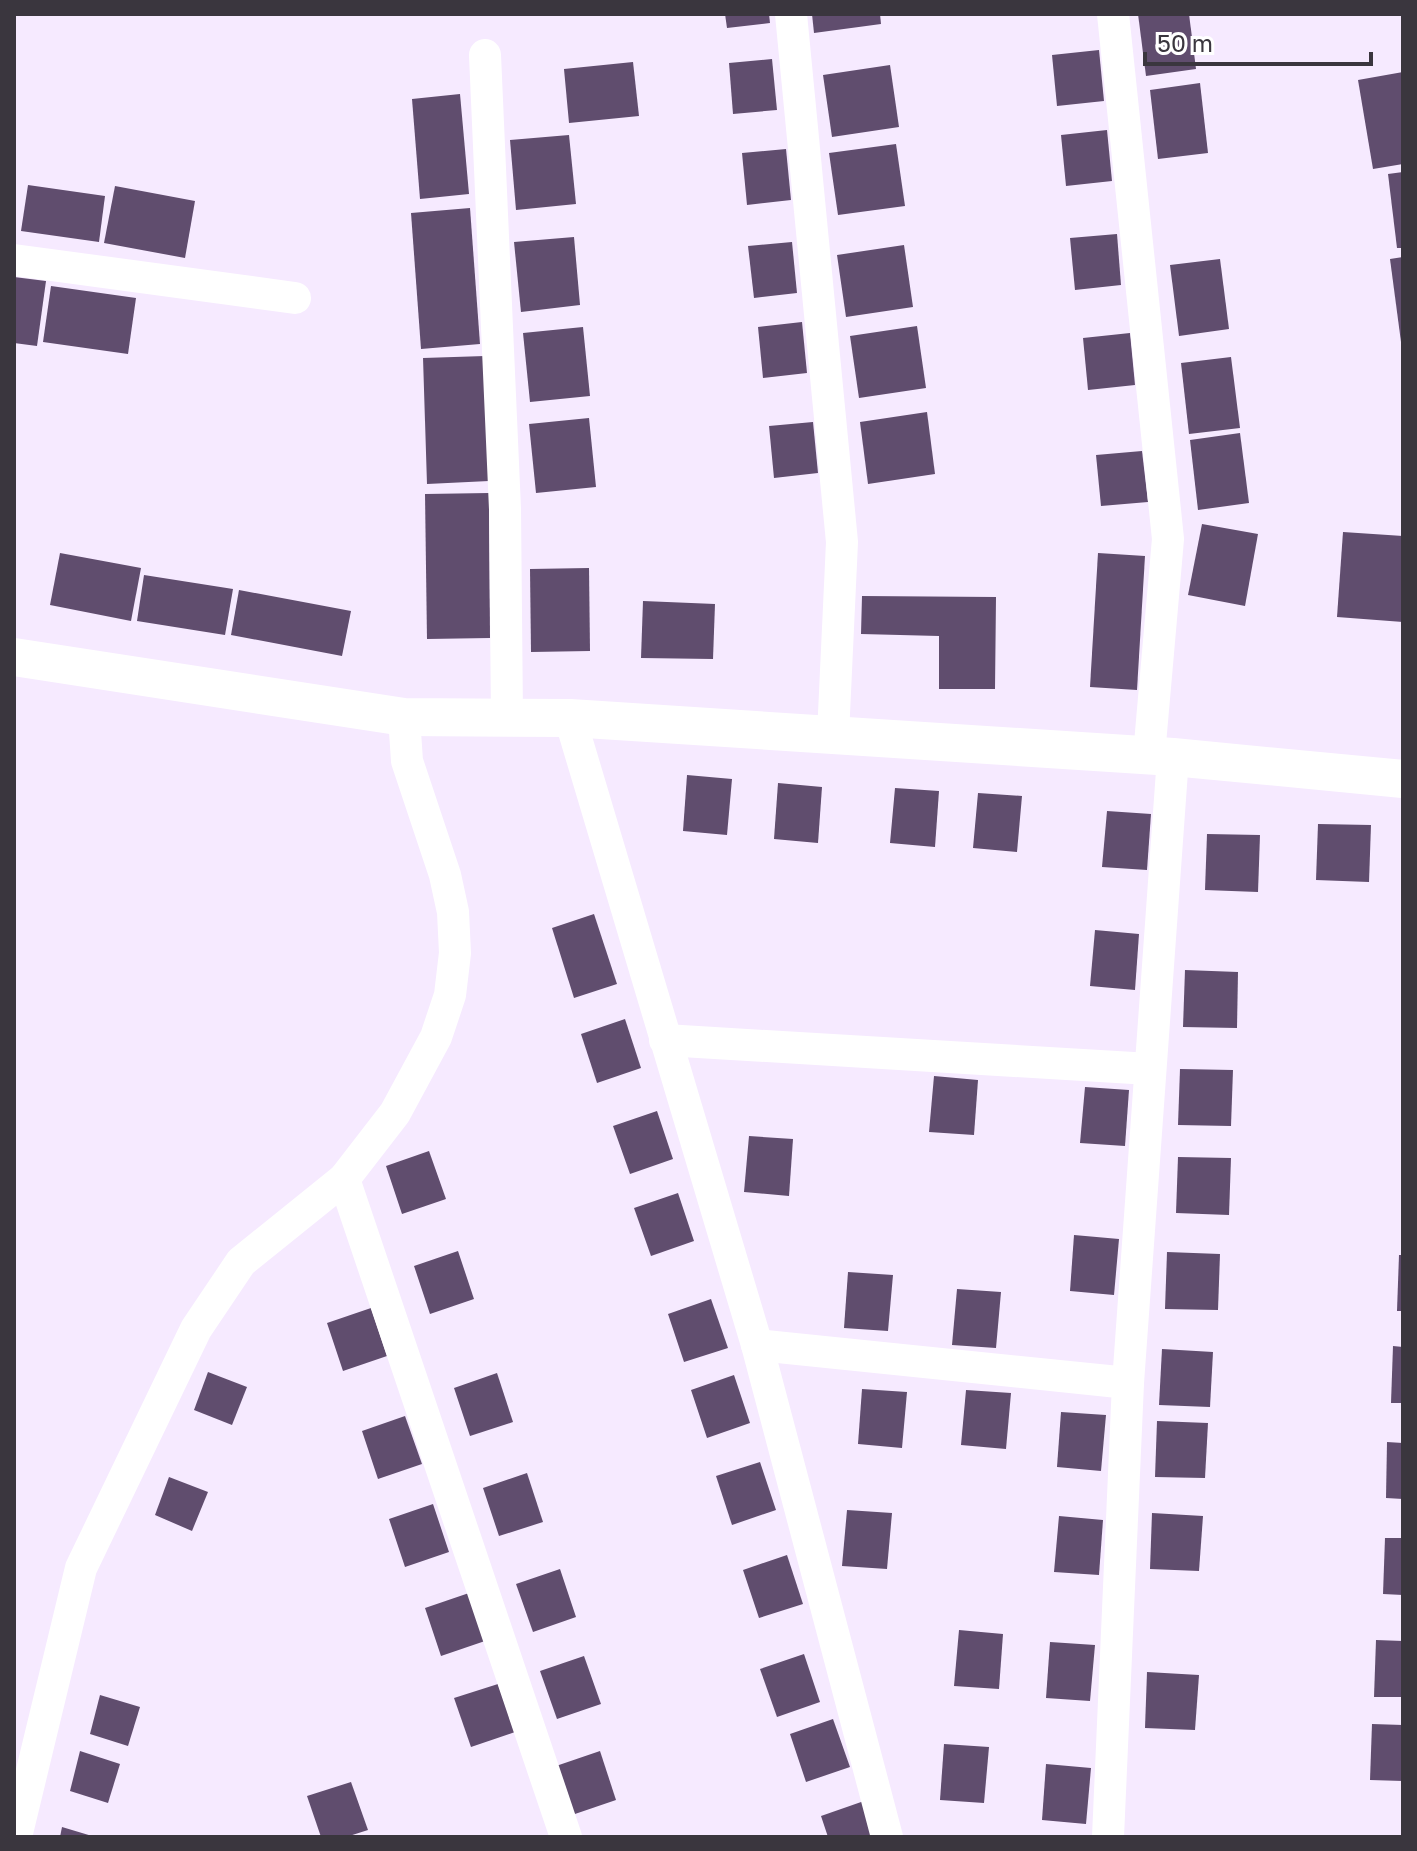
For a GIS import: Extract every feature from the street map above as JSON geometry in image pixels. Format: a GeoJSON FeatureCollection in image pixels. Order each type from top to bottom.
{"type":"FeatureCollection","features":[{"type":"Feature","properties":{"kind":"street"},"geometry":{"type":"LineString","coordinates":[[791,14],[842,542],[833,735]]}},
{"type":"Feature","properties":{"kind":"street"},"geometry":{"type":"LineString","coordinates":[[1108,1837],[1128,1383],[1150,1069],[1168,539],[1113,14]]}},
{"type":"Feature","properties":{"kind":"street"},"geometry":{"type":"LineString","coordinates":[[485,55],[505,509],[507,718]]}},
{"type":"Feature","properties":{"kind":"street"},"geometry":{"type":"LineString","coordinates":[[14,260],[295,298]]}},
{"type":"Feature","properties":{"kind":"street"},"geometry":{"type":"LineString","coordinates":[[14,657],[404,717],[570,718],[1161,756],[1403,779]]}},
{"type":"Feature","properties":{"kind":"street"},"geometry":{"type":"LineString","coordinates":[[16,1837],[81,1568],[196,1329],[241,1262],[344,1179],[403,1100],[436,1037],[450,995],[455,953],[453,912],[445,875],[407,761],[404,717]]}},
{"type":"Feature","properties":{"kind":"street"},"geometry":{"type":"LineString","coordinates":[[570,718],[757,1345],[887,1837]]}},
{"type":"Feature","properties":{"kind":"street"},"geometry":{"type":"LineString","coordinates":[[665,1040],[1150,1069]]}},
{"type":"Feature","properties":{"kind":"street"},"geometry":{"type":"LineString","coordinates":[[344,1179],[566,1837]]}},
{"type":"Feature","properties":{"kind":"street"},"geometry":{"type":"LineString","coordinates":[[757,1345],[1128,1383]]}},
{"type":"Feature","properties":{"kind":"building"},"geometry":{"type":"Polygon","coordinates":[[[725,14],[769,14],[770,23],[727,28],[725,14]]]}},
{"type":"Feature","properties":{"kind":"building"},"geometry":{"type":"Polygon","coordinates":[[[812,14],[880,14],[881,24],[814,33],[812,14]]]}},
{"type":"Feature","properties":{"kind":"building"},"geometry":{"type":"Polygon","coordinates":[[[1138,14],[1189,14],[1196,69],[1146,76],[1138,14]]]}},
{"type":"Feature","properties":{"kind":"building"},"geometry":{"type":"Polygon","coordinates":[[[1099,50],[1104,101],[1057,106],[1052,55],[1099,50]]]}},
{"type":"Feature","properties":{"kind":"building"},"geometry":{"type":"Polygon","coordinates":[[[772,59],[777,110],[733,114],[729,63],[772,59]]]}},
{"type":"Feature","properties":{"kind":"building"},"geometry":{"type":"Polygon","coordinates":[[[633,62],[639,116],[569,123],[564,69],[633,62]]]}},
{"type":"Feature","properties":{"kind":"building"},"geometry":{"type":"Polygon","coordinates":[[[890,65],[899,127],[832,137],[823,75],[890,65]]]}},
{"type":"Feature","properties":{"kind":"building"},"geometry":{"type":"Polygon","coordinates":[[[1403,72],[1403,164],[1373,169],[1358,80],[1403,72]]]}},
{"type":"Feature","properties":{"kind":"building"},"geometry":{"type":"Polygon","coordinates":[[[1200,83],[1208,153],[1158,159],[1150,90],[1200,83]]]}},
{"type":"Feature","properties":{"kind":"building"},"geometry":{"type":"Polygon","coordinates":[[[460,94],[469,194],[420,199],[412,99],[460,94]]]}},
{"type":"Feature","properties":{"kind":"building"},"geometry":{"type":"Polygon","coordinates":[[[1107,130],[1112,181],[1066,186],[1061,135],[1107,130]]]}},
{"type":"Feature","properties":{"kind":"building"},"geometry":{"type":"Polygon","coordinates":[[[569,135],[576,204],[516,210],[510,140],[569,135]]]}},
{"type":"Feature","properties":{"kind":"building"},"geometry":{"type":"Polygon","coordinates":[[[896,144],[905,206],[838,215],[829,153],[896,144]]]}},
{"type":"Feature","properties":{"kind":"building"},"geometry":{"type":"Polygon","coordinates":[[[786,149],[791,200],[747,205],[742,153],[786,149]]]}},
{"type":"Feature","properties":{"kind":"building"},"geometry":{"type":"Polygon","coordinates":[[[1403,172],[1403,248],[1397,248],[1388,174],[1403,172]]]}},
{"type":"Feature","properties":{"kind":"building"},"geometry":{"type":"Polygon","coordinates":[[[28,185],[105,196],[99,242],[21,231],[28,185]]]}},
{"type":"Feature","properties":{"kind":"building"},"geometry":{"type":"Polygon","coordinates":[[[115,186],[195,201],[185,258],[104,243],[115,186]]]}},
{"type":"Feature","properties":{"kind":"building"},"geometry":{"type":"Polygon","coordinates":[[[470,208],[480,344],[421,349],[411,213],[470,208]]]}},
{"type":"Feature","properties":{"kind":"building"},"geometry":{"type":"Polygon","coordinates":[[[1117,234],[1121,285],[1075,290],[1070,238],[1117,234]]]}},
{"type":"Feature","properties":{"kind":"building"},"geometry":{"type":"Polygon","coordinates":[[[574,237],[580,305],[521,312],[514,242],[574,237]]]}},
{"type":"Feature","properties":{"kind":"building"},"geometry":{"type":"Polygon","coordinates":[[[792,242],[797,293],[754,298],[748,246],[792,242]]]}},
{"type":"Feature","properties":{"kind":"building"},"geometry":{"type":"Polygon","coordinates":[[[904,245],[913,307],[846,317],[837,255],[904,245]]]}},
{"type":"Feature","properties":{"kind":"building"},"geometry":{"type":"Polygon","coordinates":[[[1403,257],[1403,342],[1401,342],[1390,259],[1403,257]]]}},
{"type":"Feature","properties":{"kind":"building"},"geometry":{"type":"Polygon","coordinates":[[[1220,259],[1229,329],[1179,336],[1170,265],[1220,259]]]}},
{"type":"Feature","properties":{"kind":"building"},"geometry":{"type":"Polygon","coordinates":[[[14,277],[46,281],[37,346],[14,343],[14,277]]]}},
{"type":"Feature","properties":{"kind":"building"},"geometry":{"type":"Polygon","coordinates":[[[51,286],[136,298],[128,354],[43,342],[51,286]]]}},
{"type":"Feature","properties":{"kind":"building"},"geometry":{"type":"Polygon","coordinates":[[[802,322],[807,373],[763,378],[758,327],[802,322]]]}},
{"type":"Feature","properties":{"kind":"building"},"geometry":{"type":"Polygon","coordinates":[[[917,326],[926,388],[859,398],[850,336],[917,326]]]}},
{"type":"Feature","properties":{"kind":"building"},"geometry":{"type":"Polygon","coordinates":[[[583,327],[590,396],[530,402],[523,333],[583,327]]]}},
{"type":"Feature","properties":{"kind":"building"},"geometry":{"type":"Polygon","coordinates":[[[1130,333],[1135,385],[1088,390],[1083,338],[1130,333]]]}},
{"type":"Feature","properties":{"kind":"building"},"geometry":{"type":"Polygon","coordinates":[[[485,356],[489,481],[427,484],[423,358],[485,356]]]}},
{"type":"Feature","properties":{"kind":"building"},"geometry":{"type":"Polygon","coordinates":[[[1231,357],[1240,428],[1189,434],[1181,363],[1231,357]]]}},
{"type":"Feature","properties":{"kind":"building"},"geometry":{"type":"Polygon","coordinates":[[[927,412],[935,474],[868,484],[860,422],[927,412]]]}},
{"type":"Feature","properties":{"kind":"building"},"geometry":{"type":"Polygon","coordinates":[[[589,418],[596,487],[536,493],[529,424],[589,418]]]}},
{"type":"Feature","properties":{"kind":"building"},"geometry":{"type":"Polygon","coordinates":[[[813,422],[818,473],[774,478],[769,426],[813,422]]]}},
{"type":"Feature","properties":{"kind":"building"},"geometry":{"type":"Polygon","coordinates":[[[1240,433],[1249,503],[1198,510],[1190,440],[1240,433]]]}},
{"type":"Feature","properties":{"kind":"building"},"geometry":{"type":"Polygon","coordinates":[[[1142,451],[1148,502],[1101,506],[1096,455],[1142,451]]]}},
{"type":"Feature","properties":{"kind":"building"},"geometry":{"type":"Polygon","coordinates":[[[489,493],[490,638],[427,639],[425,494],[489,493]]]}},
{"type":"Feature","properties":{"kind":"building"},"geometry":{"type":"Polygon","coordinates":[[[1202,524],[1258,534],[1245,606],[1188,595],[1202,524]]]}},
{"type":"Feature","properties":{"kind":"building"},"geometry":{"type":"Polygon","coordinates":[[[1343,532],[1403,536],[1403,622],[1337,617],[1343,532]]]}},
{"type":"Feature","properties":{"kind":"building"},"geometry":{"type":"Polygon","coordinates":[[[60,553],[141,568],[131,621],[50,605],[60,553]]]}},
{"type":"Feature","properties":{"kind":"building"},"geometry":{"type":"Polygon","coordinates":[[[1098,553],[1145,556],[1137,690],[1090,687],[1098,553]]]}},
{"type":"Feature","properties":{"kind":"building"},"geometry":{"type":"Polygon","coordinates":[[[589,568],[590,651],[531,652],[530,569],[589,568]]]}},
{"type":"Feature","properties":{"kind":"building"},"geometry":{"type":"Polygon","coordinates":[[[144,575],[233,589],[225,635],[137,621],[144,575]]]}},
{"type":"Feature","properties":{"kind":"building"},"geometry":{"type":"Polygon","coordinates":[[[239,590],[351,611],[342,656],[231,635],[239,590]]]}},
{"type":"Feature","properties":{"kind":"building"},"geometry":{"type":"Polygon","coordinates":[[[862,596],[996,597],[995,689],[939,689],[939,636],[861,634],[862,596]]]}},
{"type":"Feature","properties":{"kind":"building"},"geometry":{"type":"Polygon","coordinates":[[[643,601],[715,604],[713,659],[641,658],[643,601]]]}},
{"type":"Feature","properties":{"kind":"building"},"geometry":{"type":"Polygon","coordinates":[[[687,775],[732,779],[727,835],[683,831],[687,775]]]}},
{"type":"Feature","properties":{"kind":"building"},"geometry":{"type":"Polygon","coordinates":[[[778,783],[822,787],[818,843],[774,839],[778,783]]]}},
{"type":"Feature","properties":{"kind":"building"},"geometry":{"type":"Polygon","coordinates":[[[895,788],[939,791],[935,847],[890,843],[895,788]]]}},
{"type":"Feature","properties":{"kind":"building"},"geometry":{"type":"Polygon","coordinates":[[[978,793],[1022,796],[1017,852],[973,848],[978,793]]]}},
{"type":"Feature","properties":{"kind":"building"},"geometry":{"type":"Polygon","coordinates":[[[1107,811],[1151,814],[1147,870],[1102,867],[1107,811]]]}},
{"type":"Feature","properties":{"kind":"building"},"geometry":{"type":"Polygon","coordinates":[[[1318,824],[1371,825],[1369,882],[1316,880],[1318,824]]]}},
{"type":"Feature","properties":{"kind":"building"},"geometry":{"type":"Polygon","coordinates":[[[1207,834],[1260,835],[1258,892],[1205,890],[1207,834]]]}},
{"type":"Feature","properties":{"kind":"building"},"geometry":{"type":"Polygon","coordinates":[[[594,914],[617,984],[574,998],[552,928],[594,914]]]}},
{"type":"Feature","properties":{"kind":"building"},"geometry":{"type":"Polygon","coordinates":[[[1095,930],[1139,934],[1135,990],[1090,986],[1095,930]]]}},
{"type":"Feature","properties":{"kind":"building"},"geometry":{"type":"Polygon","coordinates":[[[1185,970],[1238,972],[1237,1028],[1183,1027],[1185,970]]]}},
{"type":"Feature","properties":{"kind":"building"},"geometry":{"type":"Polygon","coordinates":[[[625,1019],[641,1068],[597,1083],[581,1034],[625,1019]]]}},
{"type":"Feature","properties":{"kind":"building"},"geometry":{"type":"Polygon","coordinates":[[[1180,1069],[1233,1070],[1231,1126],[1178,1125],[1180,1069]]]}},
{"type":"Feature","properties":{"kind":"building"},"geometry":{"type":"Polygon","coordinates":[[[934,1076],[978,1080],[974,1135],[929,1132],[934,1076]]]}},
{"type":"Feature","properties":{"kind":"building"},"geometry":{"type":"Polygon","coordinates":[[[1085,1087],[1129,1090],[1125,1146],[1080,1143],[1085,1087]]]}},
{"type":"Feature","properties":{"kind":"building"},"geometry":{"type":"Polygon","coordinates":[[[657,1111],[673,1159],[630,1174],[613,1126],[657,1111]]]}},
{"type":"Feature","properties":{"kind":"building"},"geometry":{"type":"Polygon","coordinates":[[[749,1136],[793,1139],[789,1196],[744,1192],[749,1136]]]}},
{"type":"Feature","properties":{"kind":"building"},"geometry":{"type":"Polygon","coordinates":[[[429,1151],[446,1199],[402,1214],[386,1166],[429,1151]]]}},
{"type":"Feature","properties":{"kind":"building"},"geometry":{"type":"Polygon","coordinates":[[[1178,1157],[1231,1158],[1229,1215],[1176,1213],[1178,1157]]]}},
{"type":"Feature","properties":{"kind":"building"},"geometry":{"type":"Polygon","coordinates":[[[678,1193],[694,1241],[651,1256],[634,1208],[678,1193]]]}},
{"type":"Feature","properties":{"kind":"building"},"geometry":{"type":"Polygon","coordinates":[[[1074,1235],[1119,1239],[1114,1295],[1070,1291],[1074,1235]]]}},
{"type":"Feature","properties":{"kind":"building"},"geometry":{"type":"Polygon","coordinates":[[[458,1251],[474,1299],[430,1314],[414,1266],[458,1251]]]}},
{"type":"Feature","properties":{"kind":"building"},"geometry":{"type":"Polygon","coordinates":[[[1167,1252],[1220,1254],[1218,1310],[1165,1309],[1167,1252]]]}},
{"type":"Feature","properties":{"kind":"building"},"geometry":{"type":"Polygon","coordinates":[[[1399,1255],[1403,1255],[1403,1311],[1397,1311],[1399,1255]]]}},
{"type":"Feature","properties":{"kind":"building"},"geometry":{"type":"Polygon","coordinates":[[[848,1272],[893,1275],[888,1331],[844,1328],[848,1272]]]}},
{"type":"Feature","properties":{"kind":"building"},"geometry":{"type":"Polygon","coordinates":[[[957,1289],[1001,1292],[996,1348],[952,1345],[957,1289]]]}},
{"type":"Feature","properties":{"kind":"building"},"geometry":{"type":"Polygon","coordinates":[[[711,1299],[728,1348],[684,1362],[668,1314],[711,1299]]]}},
{"type":"Feature","properties":{"kind":"building"},"geometry":{"type":"Polygon","coordinates":[[[371,1308],[387,1356],[343,1371],[327,1323],[371,1308]]]}},
{"type":"Feature","properties":{"kind":"building"},"geometry":{"type":"Polygon","coordinates":[[[1393,1346],[1403,1347],[1403,1403],[1391,1403],[1393,1346]]]}},
{"type":"Feature","properties":{"kind":"building"},"geometry":{"type":"Polygon","coordinates":[[[1162,1349],[1213,1352],[1210,1407],[1159,1405],[1162,1349]]]}},
{"type":"Feature","properties":{"kind":"building"},"geometry":{"type":"Polygon","coordinates":[[[208,1372],[247,1387],[232,1425],[194,1410],[208,1372]]]}},
{"type":"Feature","properties":{"kind":"building"},"geometry":{"type":"Polygon","coordinates":[[[497,1373],[513,1422],[470,1436],[454,1388],[497,1373]]]}},
{"type":"Feature","properties":{"kind":"building"},"geometry":{"type":"Polygon","coordinates":[[[734,1375],[750,1423],[707,1438],[691,1390],[734,1375]]]}},
{"type":"Feature","properties":{"kind":"building"},"geometry":{"type":"Polygon","coordinates":[[[862,1389],[907,1392],[902,1448],[858,1444],[862,1389]]]}},
{"type":"Feature","properties":{"kind":"building"},"geometry":{"type":"Polygon","coordinates":[[[966,1390],[1011,1393],[1006,1449],[961,1445],[966,1390]]]}},
{"type":"Feature","properties":{"kind":"building"},"geometry":{"type":"Polygon","coordinates":[[[1061,1412],[1106,1415],[1101,1471],[1057,1467],[1061,1412]]]}},
{"type":"Feature","properties":{"kind":"building"},"geometry":{"type":"Polygon","coordinates":[[[405,1416],[422,1464],[378,1479],[362,1431],[405,1416]]]}},
{"type":"Feature","properties":{"kind":"building"},"geometry":{"type":"Polygon","coordinates":[[[1157,1421],[1208,1423],[1205,1478],[1155,1477],[1157,1421]]]}},
{"type":"Feature","properties":{"kind":"building"},"geometry":{"type":"Polygon","coordinates":[[[1387,1442],[1403,1443],[1403,1499],[1386,1498],[1387,1442]]]}},
{"type":"Feature","properties":{"kind":"building"},"geometry":{"type":"Polygon","coordinates":[[[760,1462],[776,1510],[732,1525],[716,1476],[760,1462]]]}},
{"type":"Feature","properties":{"kind":"building"},"geometry":{"type":"Polygon","coordinates":[[[527,1473],[543,1522],[499,1536],[483,1488],[527,1473]]]}},
{"type":"Feature","properties":{"kind":"building"},"geometry":{"type":"Polygon","coordinates":[[[169,1477],[208,1492],[192,1531],[155,1515],[169,1477]]]}},
{"type":"Feature","properties":{"kind":"building"},"geometry":{"type":"Polygon","coordinates":[[[433,1504],[449,1552],[405,1567],[389,1519],[433,1504]]]}},
{"type":"Feature","properties":{"kind":"building"},"geometry":{"type":"Polygon","coordinates":[[[847,1510],[892,1513],[887,1569],[842,1566],[847,1510]]]}},
{"type":"Feature","properties":{"kind":"building"},"geometry":{"type":"Polygon","coordinates":[[[1152,1513],[1203,1516],[1199,1571],[1150,1569],[1152,1513]]]}},
{"type":"Feature","properties":{"kind":"building"},"geometry":{"type":"Polygon","coordinates":[[[1059,1516],[1103,1520],[1099,1575],[1054,1572],[1059,1516]]]}},
{"type":"Feature","properties":{"kind":"building"},"geometry":{"type":"Polygon","coordinates":[[[1385,1538],[1403,1538],[1403,1595],[1383,1594],[1385,1538]]]}},
{"type":"Feature","properties":{"kind":"building"},"geometry":{"type":"Polygon","coordinates":[[[787,1555],[803,1604],[759,1618],[743,1570],[787,1555]]]}},
{"type":"Feature","properties":{"kind":"building"},"geometry":{"type":"Polygon","coordinates":[[[560,1569],[576,1617],[533,1632],[516,1584],[560,1569]]]}},
{"type":"Feature","properties":{"kind":"building"},"geometry":{"type":"Polygon","coordinates":[[[469,1593],[485,1641],[441,1656],[425,1608],[469,1593]]]}},
{"type":"Feature","properties":{"kind":"building"},"geometry":{"type":"Polygon","coordinates":[[[959,1630],[1003,1634],[999,1689],[954,1686],[959,1630]]]}},
{"type":"Feature","properties":{"kind":"building"},"geometry":{"type":"Polygon","coordinates":[[[1376,1640],[1403,1641],[1403,1697],[1374,1697],[1376,1640]]]}},
{"type":"Feature","properties":{"kind":"building"},"geometry":{"type":"Polygon","coordinates":[[[1050,1642],[1095,1645],[1090,1701],[1046,1698],[1050,1642]]]}},
{"type":"Feature","properties":{"kind":"building"},"geometry":{"type":"Polygon","coordinates":[[[804,1654],[820,1702],[777,1717],[760,1669],[804,1654]]]}},
{"type":"Feature","properties":{"kind":"building"},"geometry":{"type":"Polygon","coordinates":[[[584,1656],[601,1704],[557,1719],[540,1671],[584,1656]]]}},
{"type":"Feature","properties":{"kind":"building"},"geometry":{"type":"Polygon","coordinates":[[[1147,1672],[1199,1675],[1195,1730],[1145,1728],[1147,1672]]]}},
{"type":"Feature","properties":{"kind":"building"},"geometry":{"type":"Polygon","coordinates":[[[498,1684],[515,1732],[471,1747],[454,1698],[498,1684]]]}},
{"type":"Feature","properties":{"kind":"building"},"geometry":{"type":"Polygon","coordinates":[[[100,1695],[140,1707],[128,1746],[90,1734],[100,1695]]]}},
{"type":"Feature","properties":{"kind":"building"},"geometry":{"type":"Polygon","coordinates":[[[833,1719],[850,1767],[806,1782],[790,1734],[833,1719]]]}},
{"type":"Feature","properties":{"kind":"building"},"geometry":{"type":"Polygon","coordinates":[[[1372,1724],[1403,1725],[1403,1781],[1370,1780],[1372,1724]]]}},
{"type":"Feature","properties":{"kind":"building"},"geometry":{"type":"Polygon","coordinates":[[[944,1744],[989,1747],[984,1803],[940,1800],[944,1744]]]}},
{"type":"Feature","properties":{"kind":"building"},"geometry":{"type":"Polygon","coordinates":[[[80,1751],[120,1764],[108,1803],[70,1791],[80,1751]]]}},
{"type":"Feature","properties":{"kind":"building"},"geometry":{"type":"Polygon","coordinates":[[[600,1751],[616,1800],[572,1815],[556,1766],[600,1751]]]}},
{"type":"Feature","properties":{"kind":"building"},"geometry":{"type":"Polygon","coordinates":[[[1046,1764],[1091,1768],[1086,1824],[1042,1820],[1046,1764]]]}},
{"type":"Feature","properties":{"kind":"building"},"geometry":{"type":"Polygon","coordinates":[[[351,1782],[368,1830],[346,1837],[321,1837],[307,1796],[351,1782]]]}},
{"type":"Feature","properties":{"kind":"building"},"geometry":{"type":"Polygon","coordinates":[[[864,1801],[876,1837],[828,1837],[821,1816],[864,1801]]]}},
{"type":"Feature","properties":{"kind":"building"},"geometry":{"type":"Polygon","coordinates":[[[62,1827],[92,1836],[92,1837],[60,1837],[62,1827]]]}}]}
